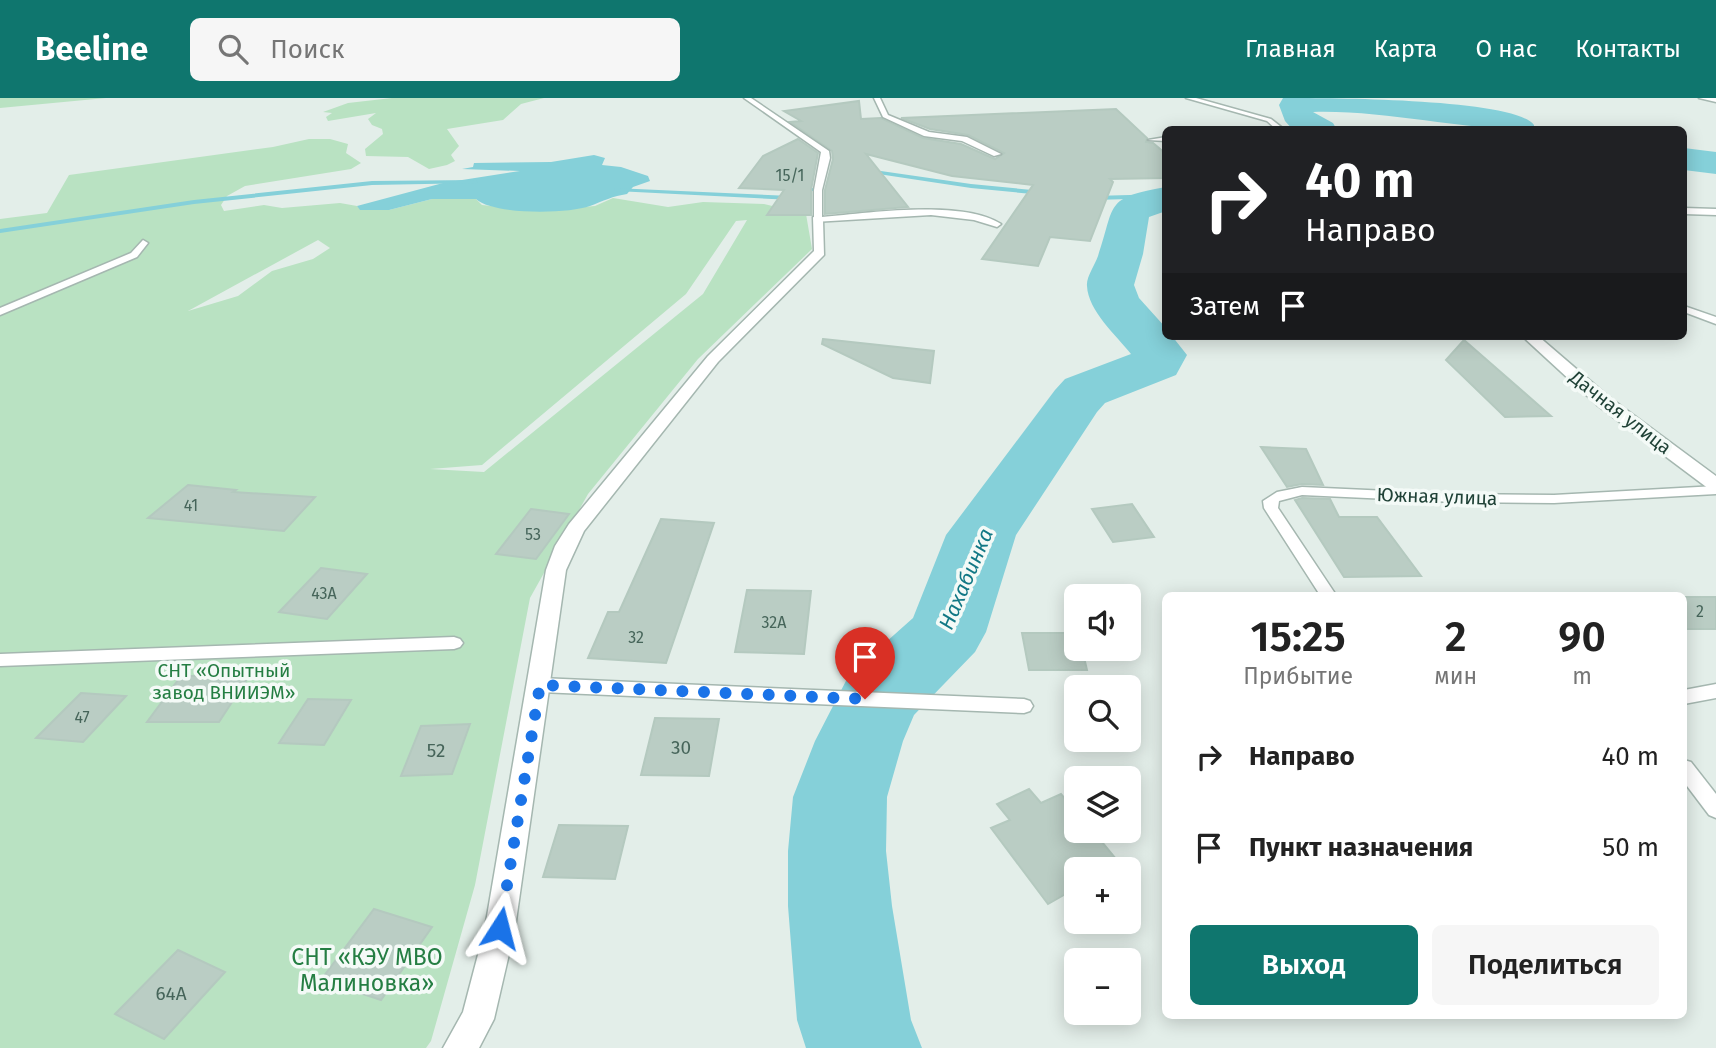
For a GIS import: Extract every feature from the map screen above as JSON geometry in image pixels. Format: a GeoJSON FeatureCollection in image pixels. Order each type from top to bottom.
{"type":"FeatureCollection","features":[{"type":"Feature","properties":{"kind":"street"},"geometry":{"type":"LineString","coordinates":[[1703,98],[1716,99]]}},
{"type":"Feature","properties":{"kind":"street"},"geometry":{"type":"LineString","coordinates":[[1687,211],[1716,212]]}},
{"type":"Feature","properties":{"kind":"street"},"geometry":{"type":"LineString","coordinates":[[460,1048],[478,1019],[500,928],[556,570],[565,546],[596,503],[713,359],[820,252],[817,220]]}},
{"type":"Feature","properties":{"kind":"street","name":"Дачная улица"},"geometry":{"type":"LineString","coordinates":[[1534,340],[1603,401],[1716,487]]}},
{"type":"Feature","properties":{"kind":"lane"},"geometry":{"type":"LineString","coordinates":[[747,98],[825,150],[826,158],[818,190],[817,220],[937,213],[977,217],[997,224]]}},
{"type":"Feature","properties":{"kind":"lane"},"geometry":{"type":"LineString","coordinates":[[877,98],[885,116],[927,134],[964,139],[997,154]]}},
{"type":"Feature","properties":{"kind":"lane"},"geometry":{"type":"LineString","coordinates":[[1189,98],[1269,120],[1276,126]]}},
{"type":"Feature","properties":{"kind":"lane"},"geometry":{"type":"LineString","coordinates":[[1152,140],[1162,139]]}},
{"type":"Feature","properties":{"kind":"lane"},"geometry":{"type":"LineString","coordinates":[[0,312],[134,255],[143,243]]}},
{"type":"Feature","properties":{"kind":"lane"},"geometry":{"type":"LineString","coordinates":[[1687,310],[1716,321]]}},
{"type":"Feature","properties":{"kind":"lane","name":"Южная улица"},"geometry":{"type":"LineString","coordinates":[[1326,592],[1271,508],[1270,501],[1276,496],[1302,491],[1454,498],[1554,499],[1716,487]]}},
{"type":"Feature","properties":{"kind":"lane"},"geometry":{"type":"LineString","coordinates":[[0,660],[454,643]]}},
{"type":"Feature","properties":{"kind":"lane"},"geometry":{"type":"LineString","coordinates":[[540,685],[1024,706]]}},
{"type":"Feature","properties":{"kind":"lane"},"geometry":{"type":"LineString","coordinates":[[1687,697],[1716,691]]}},
{"type":"Feature","properties":{"kind":"lane"},"geometry":{"type":"LineString","coordinates":[[1687,772],[1716,808]]}},
{"type":"Feature","properties":{"kind":"green space"},"geometry":{"type":"Polygon","coordinates":[[[0,98],[106,98],[0,108],[0,98]]]}},
{"type":"Feature","properties":{"kind":"green space"},"geometry":{"type":"Polygon","coordinates":[[[392,98],[544,98],[521,104],[503,120],[447,129],[459,146],[451,155],[455,161],[429,169],[408,157],[366,156],[365,149],[383,134],[382,129],[372,125],[368,119],[376,113],[328,121],[326,117],[332,113],[323,112],[348,103],[392,98]]]}},
{"type":"Feature","properties":{"kind":"green space"},"geometry":{"type":"Polygon","coordinates":[[[309,139],[330,139],[348,144],[346,153],[361,163],[351,169],[245,186],[227,196],[221,205],[224,211],[264,205],[282,208],[340,203],[357,206],[361,210],[389,210],[432,199],[476,199],[482,205],[538,211],[595,206],[613,198],[668,207],[703,202],[764,204],[806,214],[812,249],[698,359],[588,494],[530,598],[475,885],[431,1041],[426,1048],[0,1048],[0,219],[47,213],[69,175],[273,147],[309,139]],[[747,220],[736,221],[686,294],[482,465],[430,469],[484,472],[703,294],[747,220]],[[318,240],[188,311],[238,296],[272,271],[313,259],[330,248],[318,240]]]}},
{"type":"Feature","properties":{"kind":"water"},"geometry":{"type":"Polygon","coordinates":[[[594,155],[605,158],[602,165],[621,167],[648,176],[650,181],[633,187],[627,194],[565,211],[531,212],[498,208],[476,199],[432,199],[389,210],[360,210],[357,206],[443,183],[520,171],[462,169],[473,167],[474,163],[551,162],[594,155]]]}},
{"type":"Feature","properties":{"kind":"building"},"geometry":{"type":"Polygon","coordinates":[[[859,101],[861,119],[881,118],[923,138],[961,144],[995,159],[1004,153],[968,135],[930,129],[901,118],[1116,109],[1147,138],[1146,142],[1153,143],[1162,151],[1162,178],[1110,179],[1113,182],[1090,241],[1050,237],[1038,266],[982,259],[1033,185],[952,176],[866,154],[908,207],[825,214],[825,190],[833,159],[832,151],[790,122],[801,121],[784,111],[859,101]]]}},
{"type":"Feature","properties":{"kind":"building"},"geometry":{"type":"Polygon","coordinates":[[[798,139],[818,153],[811,190],[811,215],[767,215],[784,190],[739,188],[763,156],[798,139]]]}},
{"type":"Feature","properties":{"kind":"building"},"geometry":{"type":"Polygon","coordinates":[[[823,339],[934,351],[930,383],[893,378],[822,344],[823,339]]]}},
{"type":"Feature","properties":{"kind":"building"},"geometry":{"type":"Polygon","coordinates":[[[1464,340],[1551,416],[1505,417],[1446,360],[1464,340]]]}},
{"type":"Feature","properties":{"kind":"building"},"geometry":{"type":"Polygon","coordinates":[[[1261,447],[1306,449],[1323,485],[1302,484],[1287,487],[1261,447]]]}},
{"type":"Feature","properties":{"kind":"building"},"geometry":{"type":"Polygon","coordinates":[[[188,485],[236,490],[233,492],[315,497],[284,531],[148,518],[188,485]]]}},
{"type":"Feature","properties":{"kind":"building"},"geometry":{"type":"Polygon","coordinates":[[[1330,499],[1339,517],[1377,517],[1421,576],[1344,577],[1295,500],[1330,499]]]}},
{"type":"Feature","properties":{"kind":"building"},"geometry":{"type":"Polygon","coordinates":[[[1132,504],[1154,537],[1113,542],[1092,509],[1132,504]]]}},
{"type":"Feature","properties":{"kind":"building"},"geometry":{"type":"Polygon","coordinates":[[[531,509],[569,514],[536,559],[496,554],[531,509]]]}},
{"type":"Feature","properties":{"kind":"building"},"geometry":{"type":"Polygon","coordinates":[[[661,519],[714,523],[666,663],[588,658],[608,612],[619,612],[661,519]]]}},
{"type":"Feature","properties":{"kind":"building"},"geometry":{"type":"Polygon","coordinates":[[[321,568],[367,574],[327,619],[279,612],[321,568]]]}},
{"type":"Feature","properties":{"kind":"building"},"geometry":{"type":"Polygon","coordinates":[[[747,590],[811,591],[804,654],[735,652],[747,590]]]}},
{"type":"Feature","properties":{"kind":"building"},"geometry":{"type":"Polygon","coordinates":[[[1687,597],[1716,597],[1716,629],[1687,629],[1687,597]]]}},
{"type":"Feature","properties":{"kind":"building"},"geometry":{"type":"Polygon","coordinates":[[[1022,633],[1064,633],[1064,661],[1085,661],[1087,670],[1029,670],[1022,633]]]}},
{"type":"Feature","properties":{"kind":"building"},"geometry":{"type":"Polygon","coordinates":[[[181,676],[249,676],[219,722],[147,722],[181,676]]]}},
{"type":"Feature","properties":{"kind":"building"},"geometry":{"type":"Polygon","coordinates":[[[81,693],[126,696],[83,742],[36,738],[81,693]]]}},
{"type":"Feature","properties":{"kind":"building"},"geometry":{"type":"Polygon","coordinates":[[[308,699],[351,700],[324,745],[279,743],[308,699]]]}},
{"type":"Feature","properties":{"kind":"building"},"geometry":{"type":"Polygon","coordinates":[[[655,718],[719,719],[709,776],[641,775],[655,718]]]}},
{"type":"Feature","properties":{"kind":"building"},"geometry":{"type":"Polygon","coordinates":[[[470,724],[452,774],[401,776],[421,726],[470,724]]]}},
{"type":"Feature","properties":{"kind":"building"},"geometry":{"type":"Polygon","coordinates":[[[1029,789],[1041,803],[1061,794],[1064,798],[1064,843],[1103,843],[1114,857],[1064,857],[1064,895],[1048,904],[991,828],[1010,820],[997,804],[1029,789]]]}},
{"type":"Feature","properties":{"kind":"building"},"geometry":{"type":"Polygon","coordinates":[[[559,825],[628,826],[615,879],[543,877],[559,825]]]}},
{"type":"Feature","properties":{"kind":"building"},"geometry":{"type":"Polygon","coordinates":[[[374,909],[432,927],[381,1000],[321,980],[374,909]]]}},
{"type":"Feature","properties":{"kind":"building"},"geometry":{"type":"Polygon","coordinates":[[[178,950],[225,972],[164,1039],[115,1014],[178,950]]]}},
{"type":"Feature","properties":{"kind":"waterway"},"geometry":{"type":"LineString","coordinates":[[1312,126],[1301,121],[1294,105],[1378,105],[1492,118],[1518,126]]}},
{"type":"Feature","properties":{"kind":"waterway","name":"Нахабинка"},"geometry":{"type":"LineString","coordinates":[[1687,159],[1716,163]]}},
{"type":"Feature","properties":{"kind":"waterway"},"geometry":{"type":"LineString","coordinates":[[867,171],[1043,193]]}},
{"type":"Feature","properties":{"kind":"waterway"},"geometry":{"type":"LineString","coordinates":[[0,231],[194,202],[372,183],[476,182]]}},
{"type":"Feature","properties":{"kind":"waterway"},"geometry":{"type":"LineString","coordinates":[[616,189],[792,198],[814,189]]}},
{"type":"Feature","properties":{"kind":"waterway"},"geometry":{"type":"LineString","coordinates":[[1093,198],[1162,196]]}},
{"type":"Feature","properties":{"kind":"waterway","name":"Нахабинка"},"geometry":{"type":"LineString","coordinates":[[864,1048],[854,1020],[840,906],[837,851],[840,797],[859,741],[879,698],[947,632],[981,535],[1075,402],[1085,391],[1157,363],[1160,355],[1116,302],[1110,285],[1121,254],[1129,215],[1140,205],[1162,200]]}},
{"type":"Feature","properties":{"kind":"route"},"geometry":{"type":"LineString","coordinates":[[500,928],[540,685],[865,699]]}},
{"type":"Feature","properties":{"kind":"park label","name":"СНТ «Опытный завод ВНИИЭМ»"},"geometry":{"type":"Point","coordinates":[224,681]}},
{"type":"Feature","properties":{"kind":"park label","name":"СНТ «КЭУ МВО Малиновка»"},"geometry":{"type":"Point","coordinates":[367,970]}}]}
